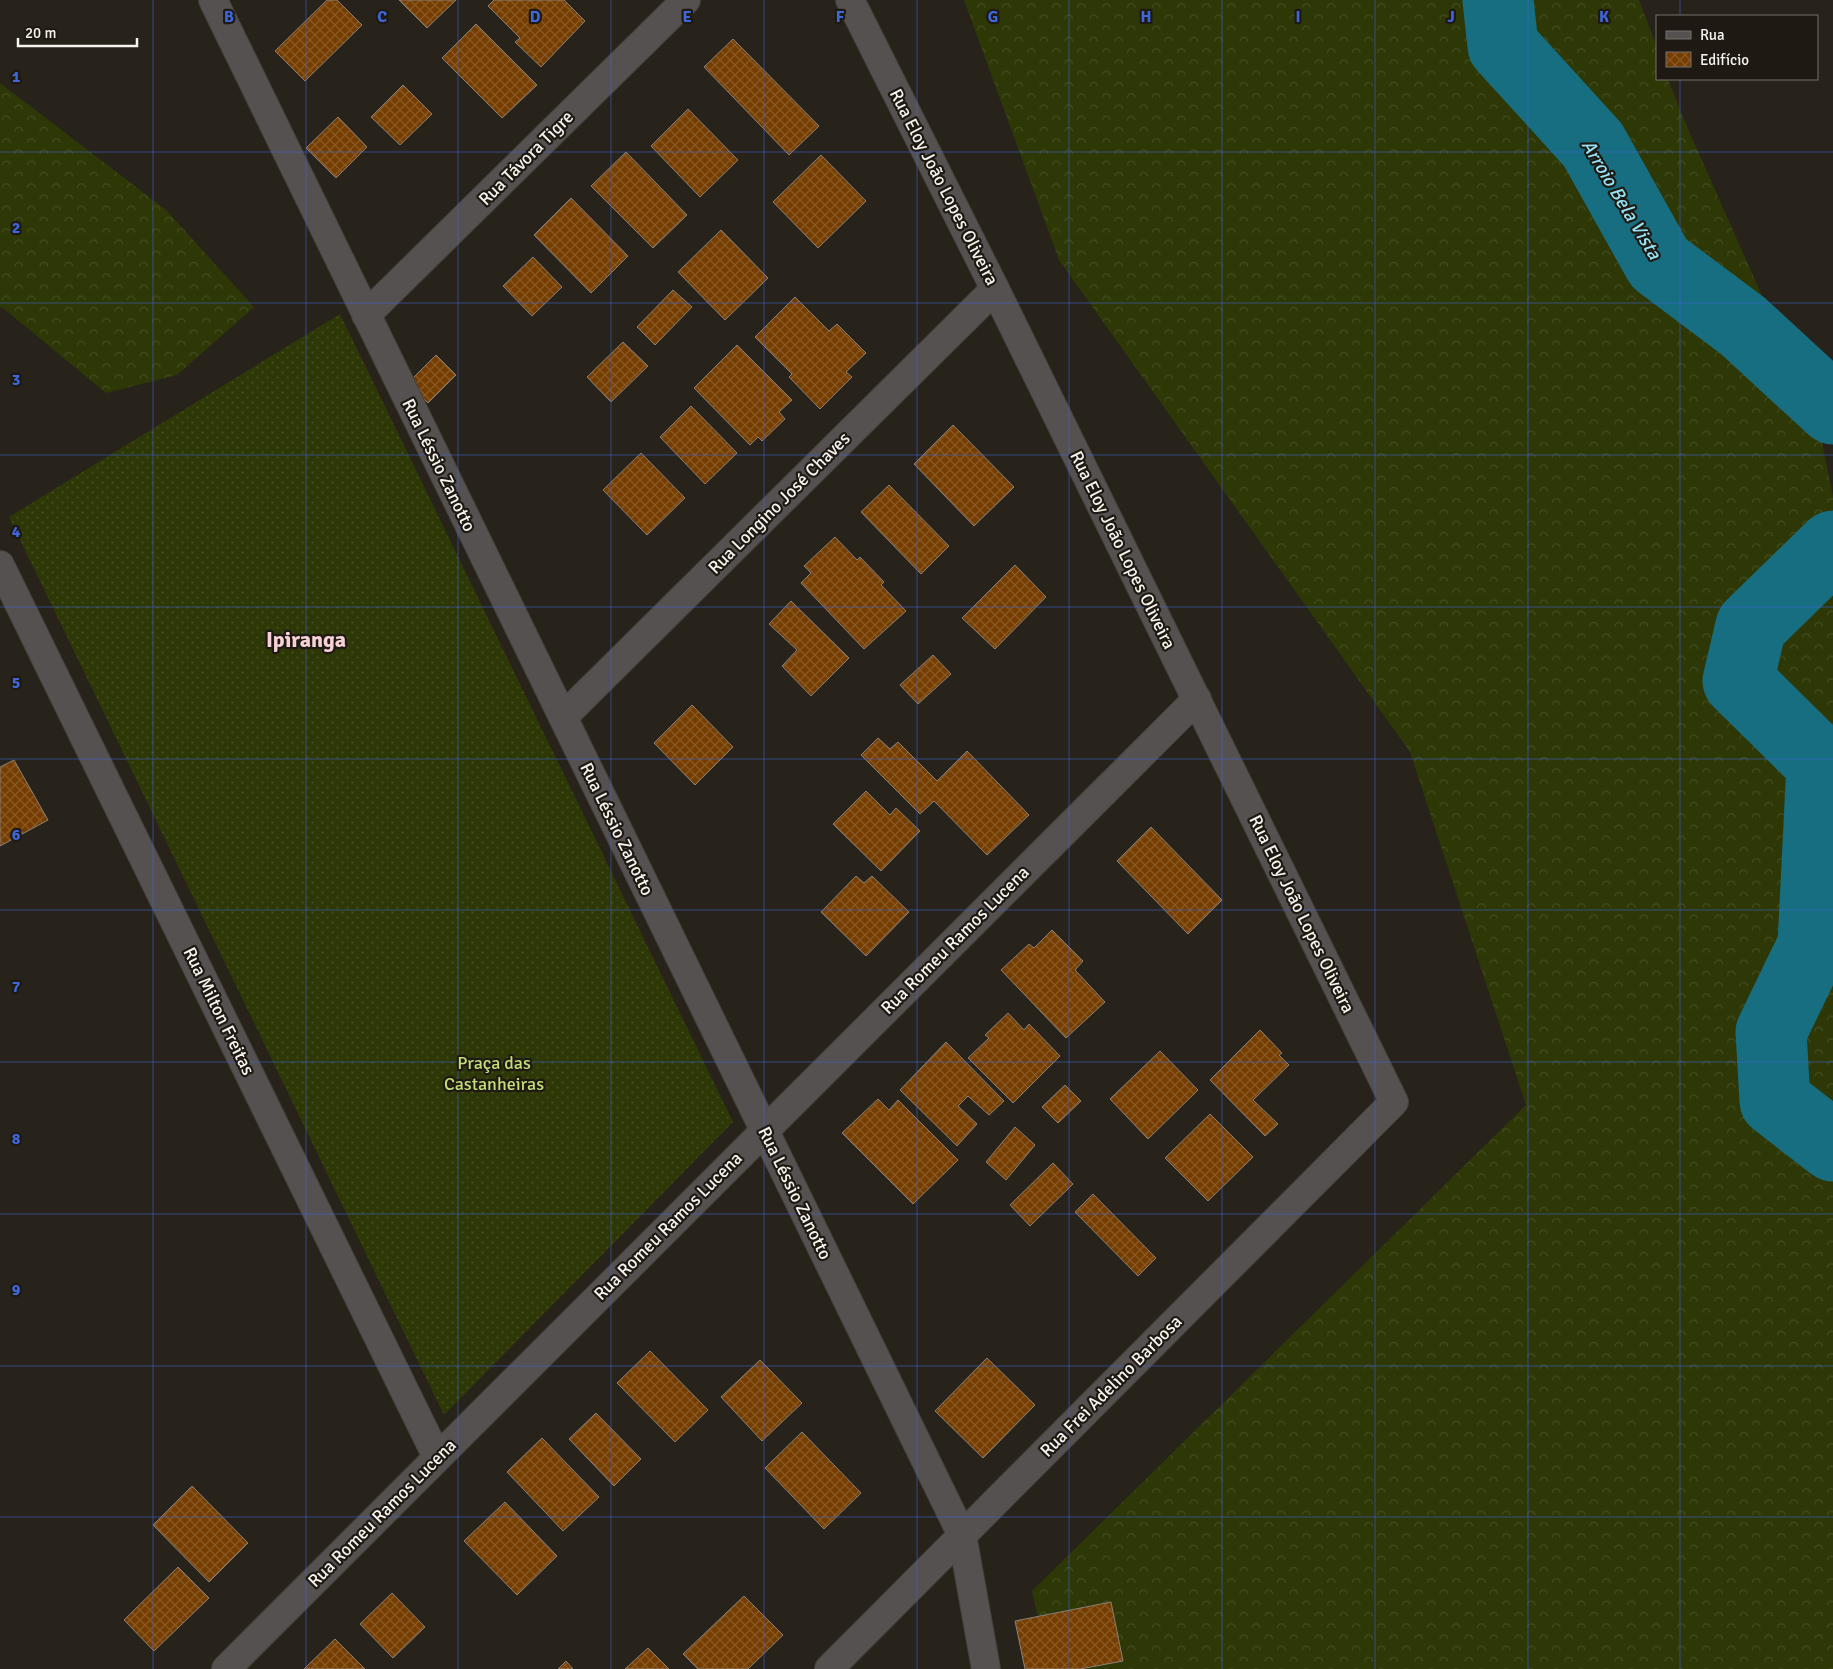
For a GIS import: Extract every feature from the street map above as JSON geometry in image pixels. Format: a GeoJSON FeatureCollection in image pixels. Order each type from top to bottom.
{"type":"FeatureCollection","features":[{"type":"Feature","properties":{"kind":"street","name":"Rua Léssio Zanotto"},"geometry":{"type":"LineString","coordinates":[[212,0],[962,1535],[986,1669]]}},
{"type":"Feature","properties":{"kind":"street","name":"Rua Távora Tigre"},"geometry":{"type":"LineString","coordinates":[[366,315],[686,0]]}},
{"type":"Feature","properties":{"kind":"street","name":"Rua Eloy João Lopes Oliveira"},"geometry":{"type":"LineString","coordinates":[[850,0],[995,289],[1394,1102]]}},
{"type":"Feature","properties":{"kind":"street","name":"Rua Longino José Chaves"},"geometry":{"type":"LineString","coordinates":[[563,717],[995,289]]}},
{"type":"Feature","properties":{"kind":"street","name":"Rua Milton Freitas"},"geometry":{"type":"LineString","coordinates":[[0,565],[438,1457]]}},
{"type":"Feature","properties":{"kind":"street","name":"Rua Romeu Ramos Lucena"},"geometry":{"type":"LineString","coordinates":[[226,1669],[1197,700]]}},
{"type":"Feature","properties":{"kind":"street","name":"Rua Frei Adelino Barbosa"},"geometry":{"type":"LineString","coordinates":[[828,1669],[1394,1102]]}},
{"type":"Feature","properties":{"kind":"green space"},"geometry":{"type":"Polygon","coordinates":[[[964,0],[1639,0],[1656,44],[1656,80],[1668,80],[1684,120],[1818,422],[1833,497],[1833,1669],[1050,1669],[1032,1591],[1526,1105],[1410,752],[1059,260],[964,0]]]}},
{"type":"Feature","properties":{"kind":"green space"},"geometry":{"type":"Polygon","coordinates":[[[0,83],[166,210],[254,307],[177,375],[106,393],[0,307],[0,83]]]}},
{"type":"Feature","properties":{"kind":"green space","name":"Praça das Castanheiras"},"geometry":{"type":"Polygon","coordinates":[[[340,314],[733,1122],[444,1415],[9,517],[340,314]]]}},
{"type":"Feature","properties":{"kind":"building"},"geometry":{"type":"Polygon","coordinates":[[[327,0],[337,0],[362,25],[305,81],[275,51],[327,0]]]}},
{"type":"Feature","properties":{"kind":"building"},"geometry":{"type":"Polygon","coordinates":[[[399,0],[456,0],[427,28],[399,0]]]}},
{"type":"Feature","properties":{"kind":"building"},"geometry":{"type":"Polygon","coordinates":[[[494,0],[564,0],[585,21],[541,67],[515,42],[520,38],[488,6],[494,0]]]}},
{"type":"Feature","properties":{"kind":"building"},"geometry":{"type":"Polygon","coordinates":[[[476,24],[537,85],[502,118],[442,58],[476,24]]]}},
{"type":"Feature","properties":{"kind":"building"},"geometry":{"type":"Polygon","coordinates":[[[733,39],[819,126],[789,155],[704,67],[733,39]]]}},
{"type":"Feature","properties":{"kind":"building"},"geometry":{"type":"Polygon","coordinates":[[[403,85],[432,114],[400,145],[371,117],[403,85]]]}},
{"type":"Feature","properties":{"kind":"building"},"geometry":{"type":"Polygon","coordinates":[[[688,109],[738,160],[700,197],[651,146],[688,109]]]}},
{"type":"Feature","properties":{"kind":"building"},"geometry":{"type":"Polygon","coordinates":[[[338,117],[367,147],[336,178],[306,148],[338,117]]]}},
{"type":"Feature","properties":{"kind":"building"},"geometry":{"type":"Polygon","coordinates":[[[626,152],[687,215],[653,248],[591,186],[626,152]]]}},
{"type":"Feature","properties":{"kind":"building"},"geometry":{"type":"Polygon","coordinates":[[[821,155],[866,201],[818,248],[773,202],[821,155]]]}},
{"type":"Feature","properties":{"kind":"building"},"geometry":{"type":"Polygon","coordinates":[[[571,198],[628,256],[591,293],[534,235],[571,198]]]}},
{"type":"Feature","properties":{"kind":"building"},"geometry":{"type":"Polygon","coordinates":[[[721,230],[768,278],[725,320],[678,272],[721,230]]]}},
{"type":"Feature","properties":{"kind":"building"},"geometry":{"type":"Polygon","coordinates":[[[533,257],[562,287],[532,316],[503,286],[533,257]]]}},
{"type":"Feature","properties":{"kind":"building"},"geometry":{"type":"Polygon","coordinates":[[[673,290],[692,307],[655,345],[637,327],[673,290]]]}},
{"type":"Feature","properties":{"kind":"building"},"geometry":{"type":"Polygon","coordinates":[[[795,297],[829,331],[837,324],[866,353],[846,372],[852,377],[820,409],[789,377],[792,374],[755,337],[795,297]]]}},
{"type":"Feature","properties":{"kind":"building"},"geometry":{"type":"Polygon","coordinates":[[[623,342],[648,366],[611,402],[587,377],[623,342]]]}},
{"type":"Feature","properties":{"kind":"building"},"geometry":{"type":"Polygon","coordinates":[[[737,345],[792,400],[779,412],[785,419],[762,441],[758,437],[750,445],[694,388],[737,345]]]}},
{"type":"Feature","properties":{"kind":"building"},"geometry":{"type":"Polygon","coordinates":[[[436,355],[456,375],[428,403],[408,383],[436,355]]]}},
{"type":"Feature","properties":{"kind":"building"},"geometry":{"type":"Polygon","coordinates":[[[691,406],[737,453],[705,484],[660,437],[691,406]]]}},
{"type":"Feature","properties":{"kind":"building"},"geometry":{"type":"Polygon","coordinates":[[[953,425],[1014,487],[974,526],[914,464],[953,425]]]}},
{"type":"Feature","properties":{"kind":"building"},"geometry":{"type":"Polygon","coordinates":[[[641,453],[685,498],[647,535],[603,490],[641,453]]]}},
{"type":"Feature","properties":{"kind":"building"},"geometry":{"type":"Polygon","coordinates":[[[889,485],[949,546],[921,574],[861,512],[889,485]]]}},
{"type":"Feature","properties":{"kind":"building"},"geometry":{"type":"Polygon","coordinates":[[[835,537],[857,560],[860,557],[884,582],[881,585],[906,611],[864,649],[801,583],[811,573],[804,566],[835,537]]]}},
{"type":"Feature","properties":{"kind":"building"},"geometry":{"type":"Polygon","coordinates":[[[1015,565],[1046,597],[995,649],[962,618],[1015,565]]]}},
{"type":"Feature","properties":{"kind":"building"},"geometry":{"type":"Polygon","coordinates":[[[791,601],[849,658],[811,696],[782,666],[797,650],[769,624],[791,601]]]}},
{"type":"Feature","properties":{"kind":"building"},"geometry":{"type":"Polygon","coordinates":[[[933,655],[951,674],[918,704],[900,685],[933,655]]]}},
{"type":"Feature","properties":{"kind":"building"},"geometry":{"type":"Polygon","coordinates":[[[692,705],[733,747],[695,785],[654,743],[692,705]]]}},
{"type":"Feature","properties":{"kind":"building"},"geometry":{"type":"Polygon","coordinates":[[[878,738],[890,749],[898,742],[937,781],[967,751],[1029,815],[987,855],[934,801],[920,814],[861,755],[878,738]]]}},
{"type":"Feature","properties":{"kind":"building"},"geometry":{"type":"Polygon","coordinates":[[[14,760],[48,820],[0,846],[0,767],[14,760]]]}},
{"type":"Feature","properties":{"kind":"building"},"geometry":{"type":"Polygon","coordinates":[[[866,791],[890,815],[896,808],[920,831],[881,871],[833,824],[866,791]]]}},
{"type":"Feature","properties":{"kind":"building"},"geometry":{"type":"Polygon","coordinates":[[[1151,827],[1222,900],[1188,934],[1117,861],[1151,827]]]}},
{"type":"Feature","properties":{"kind":"building"},"geometry":{"type":"Polygon","coordinates":[[[856,876],[864,883],[872,876],[909,912],[866,956],[821,912],[856,876]]]}},
{"type":"Feature","properties":{"kind":"building"},"geometry":{"type":"Polygon","coordinates":[[[1052,930],[1083,961],[1075,970],[1105,1002],[1066,1038],[1001,970],[1029,944],[1034,948],[1052,930]]]}},
{"type":"Feature","properties":{"kind":"building"},"geometry":{"type":"Polygon","coordinates":[[[1008,1013],[1024,1030],[1029,1024],[1060,1056],[1013,1103],[968,1058],[989,1038],[985,1035],[1008,1013]]]}},
{"type":"Feature","properties":{"kind":"building"},"geometry":{"type":"Polygon","coordinates":[[[1260,1030],[1282,1053],[1279,1055],[1289,1065],[1253,1100],[1278,1124],[1265,1136],[1210,1080],[1260,1030]]]}},
{"type":"Feature","properties":{"kind":"building"},"geometry":{"type":"Polygon","coordinates":[[[946,1042],[1004,1101],[989,1115],[968,1096],[958,1106],[977,1124],[957,1146],[900,1090],[946,1042]]]}},
{"type":"Feature","properties":{"kind":"building"},"geometry":{"type":"Polygon","coordinates":[[[1160,1051],[1198,1090],[1148,1139],[1110,1099],[1160,1051]]]}},
{"type":"Feature","properties":{"kind":"building"},"geometry":{"type":"Polygon","coordinates":[[[1065,1085],[1081,1101],[1058,1123],[1042,1107],[1065,1085]]]}},
{"type":"Feature","properties":{"kind":"building"},"geometry":{"type":"Polygon","coordinates":[[[878,1099],[889,1110],[898,1100],[958,1160],[913,1204],[842,1133],[878,1099]]]}},
{"type":"Feature","properties":{"kind":"building"},"geometry":{"type":"Polygon","coordinates":[[[1210,1114],[1253,1157],[1208,1201],[1165,1158],[1210,1114]]]}},
{"type":"Feature","properties":{"kind":"building"},"geometry":{"type":"Polygon","coordinates":[[[1015,1127],[1035,1145],[1006,1180],[986,1162],[1015,1127]]]}},
{"type":"Feature","properties":{"kind":"building"},"geometry":{"type":"Polygon","coordinates":[[[1053,1163],[1073,1184],[1030,1226],[1010,1205],[1053,1163]]]}},
{"type":"Feature","properties":{"kind":"building"},"geometry":{"type":"Polygon","coordinates":[[[1093,1194],[1156,1258],[1138,1276],[1075,1212],[1093,1194]]]}},
{"type":"Feature","properties":{"kind":"building"},"geometry":{"type":"Polygon","coordinates":[[[650,1351],[708,1410],[675,1442],[617,1383],[650,1351]]]}},
{"type":"Feature","properties":{"kind":"building"},"geometry":{"type":"Polygon","coordinates":[[[987,1358],[1035,1405],[983,1458],[935,1411],[987,1358]]]}},
{"type":"Feature","properties":{"kind":"building"},"geometry":{"type":"Polygon","coordinates":[[[760,1360],[802,1403],[762,1441],[721,1397],[760,1360]]]}},
{"type":"Feature","properties":{"kind":"building"},"geometry":{"type":"Polygon","coordinates":[[[596,1413],[641,1459],[614,1486],[569,1439],[596,1413]]]}},
{"type":"Feature","properties":{"kind":"building"},"geometry":{"type":"Polygon","coordinates":[[[802,1432],[861,1493],[824,1529],[765,1468],[802,1432]]]}},
{"type":"Feature","properties":{"kind":"building"},"geometry":{"type":"Polygon","coordinates":[[[542,1438],[599,1497],[563,1531],[507,1472],[542,1438]]]}},
{"type":"Feature","properties":{"kind":"building"},"geometry":{"type":"Polygon","coordinates":[[[192,1486],[248,1543],[209,1582],[153,1525],[192,1486]]]}},
{"type":"Feature","properties":{"kind":"building"},"geometry":{"type":"Polygon","coordinates":[[[505,1502],[557,1556],[517,1595],[464,1541],[505,1502]]]}},
{"type":"Feature","properties":{"kind":"building"},"geometry":{"type":"Polygon","coordinates":[[[178,1567],[209,1598],[154,1651],[124,1620],[178,1567]]]}},
{"type":"Feature","properties":{"kind":"building"},"geometry":{"type":"Polygon","coordinates":[[[392,1593],[425,1627],[393,1658],[360,1624],[392,1593]]]}},
{"type":"Feature","properties":{"kind":"building"},"geometry":{"type":"Polygon","coordinates":[[[744,1596],[783,1635],[748,1669],[698,1669],[683,1654],[744,1596]]]}},
{"type":"Feature","properties":{"kind":"building"},"geometry":{"type":"Polygon","coordinates":[[[1111,1602],[1123,1661],[1080,1669],[1025,1669],[1015,1621],[1111,1602]]]}},
{"type":"Feature","properties":{"kind":"building"},"geometry":{"type":"Polygon","coordinates":[[[335,1639],[365,1669],[304,1669],[335,1639]]]}},
{"type":"Feature","properties":{"kind":"building"},"geometry":{"type":"Polygon","coordinates":[[[648,1648],[669,1669],[625,1669],[648,1648]]]}},
{"type":"Feature","properties":{"kind":"building"},"geometry":{"type":"Polygon","coordinates":[[[566,1661],[573,1669],[558,1669],[566,1661]]]}},
{"type":"Feature","properties":{"kind":"waterway","name":"Arroio Bela Vista"},"geometry":{"type":"LineString","coordinates":[[1498,0],[1503,46],[1593,145],[1659,263],[1743,326],[1833,409]]}},
{"type":"Feature","properties":{"kind":"waterway","name":"Arroio Bela Vista"},"geometry":{"type":"LineString","coordinates":[[1833,546],[1751,626],[1738,681],[1822,764],[1813,945],[1771,1032],[1775,1101],[1833,1146]]}},
{"type":"Feature","properties":{"kind":"district","name":"Ipiranga"},"geometry":{"type":"Point","coordinates":[306,639]}}]}
